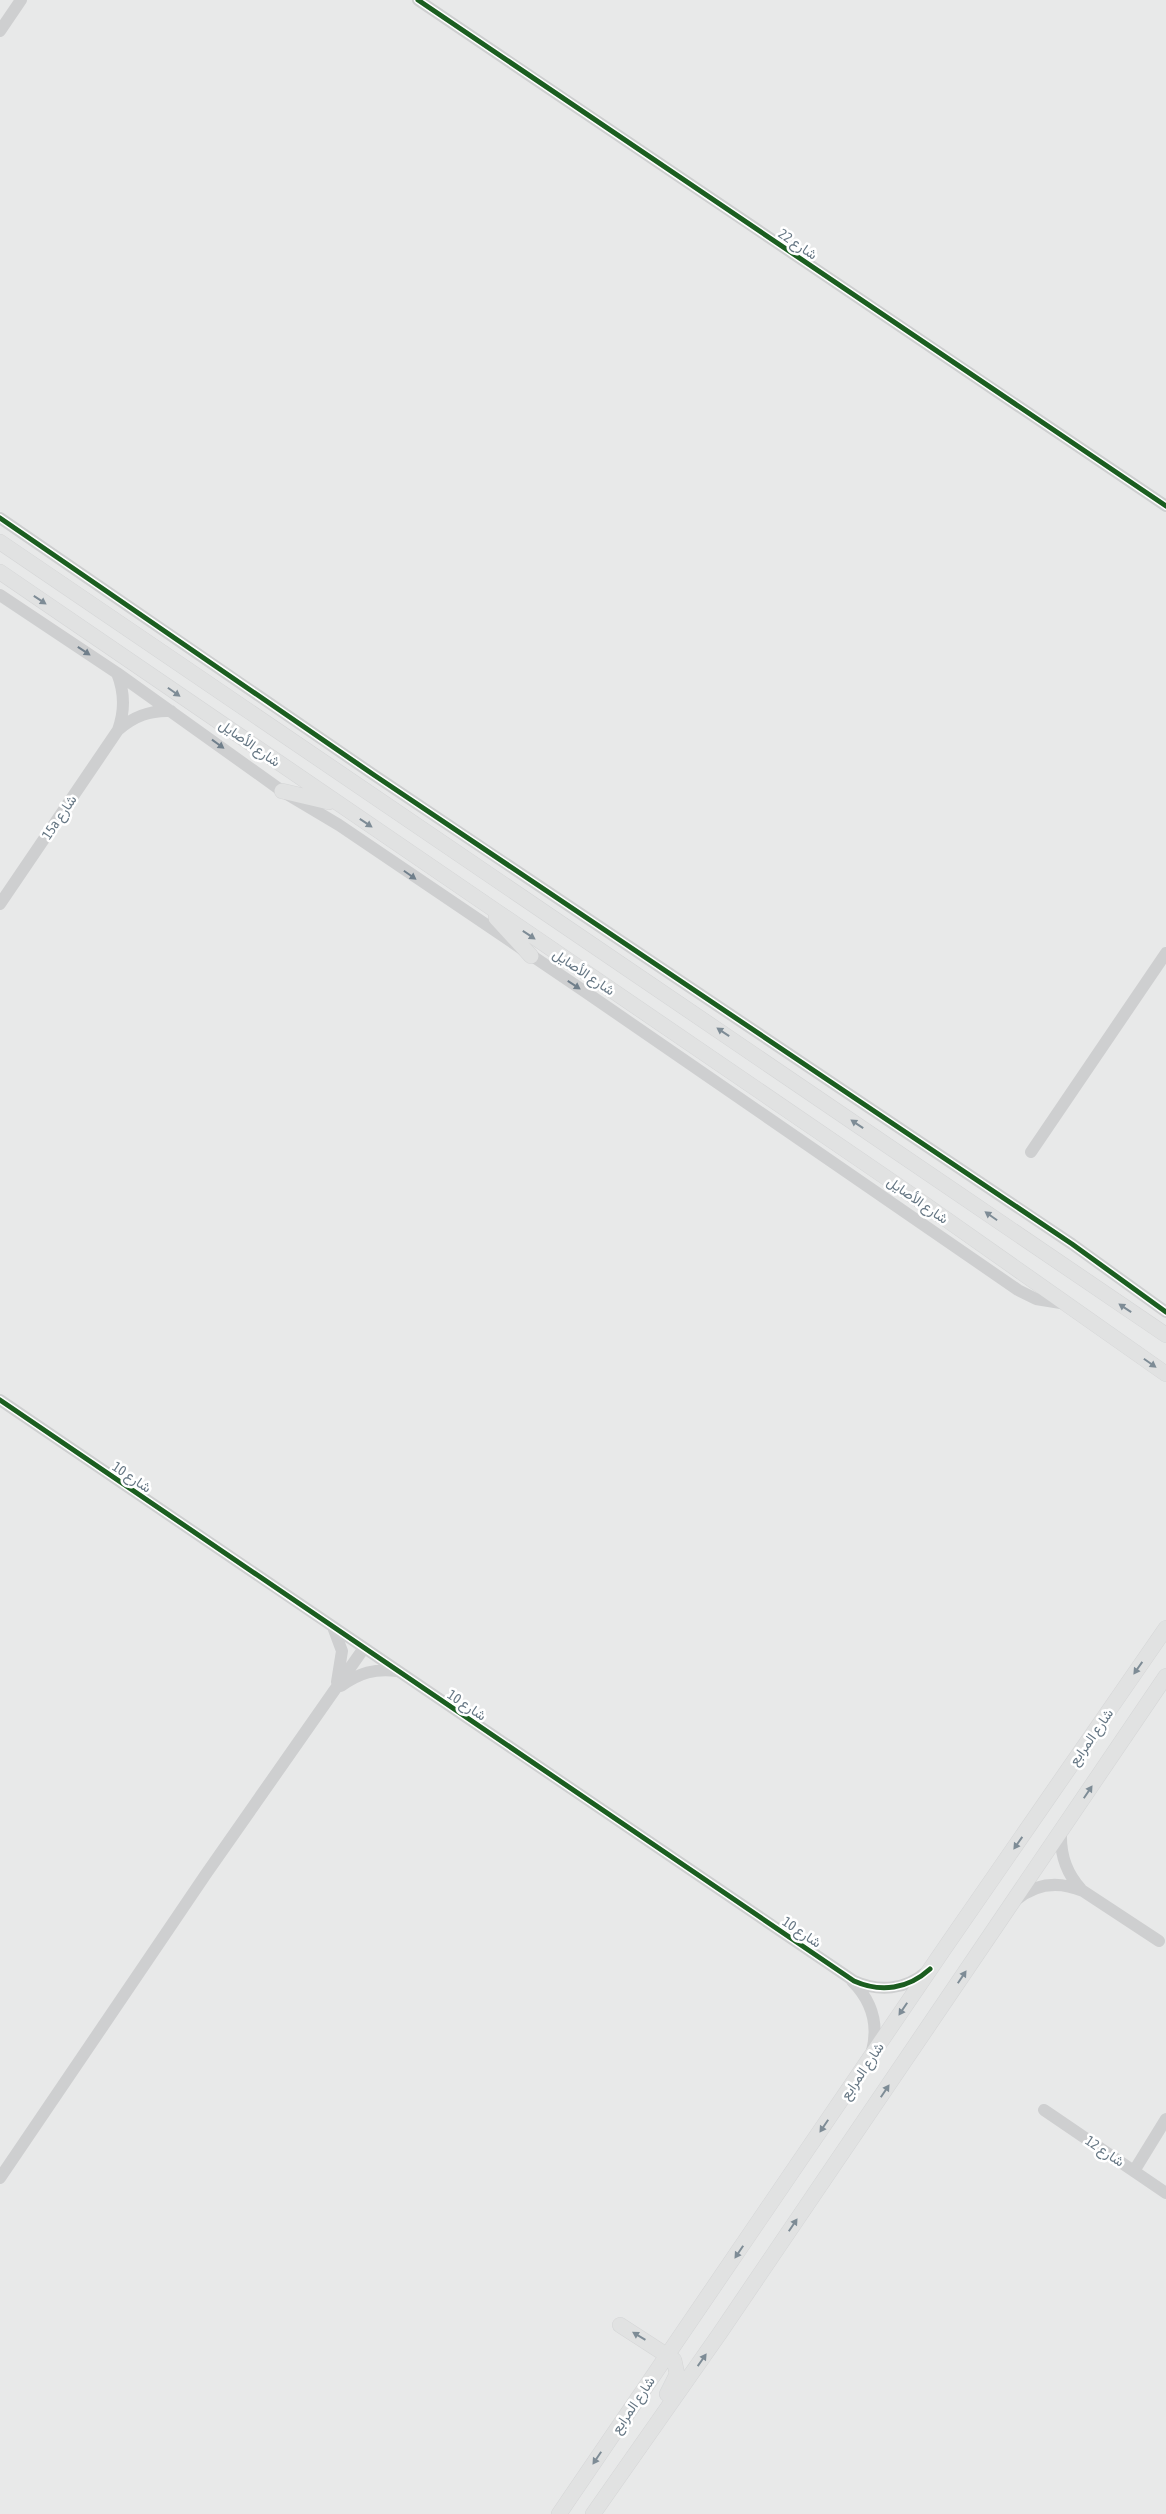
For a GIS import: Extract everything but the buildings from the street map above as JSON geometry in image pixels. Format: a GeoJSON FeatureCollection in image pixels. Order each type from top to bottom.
{"type":"FeatureCollection","features":[{"type":"Feature","properties":{"kind":"main road","name":"شارع الأصايل"},"geometry":{"type":"LineString","coordinates":[[0,542],[1166,1335]]}},
{"type":"Feature","properties":{"kind":"main road","name":"شارع الأصايل"},"geometry":{"type":"LineString","coordinates":[[0,572],[338,805],[904,1190],[1166,1374]]}},
{"type":"Feature","properties":{"kind":"main road"},"geometry":{"type":"LineString","coordinates":[[282,790],[338,805]]}},
{"type":"Feature","properties":{"kind":"main road"},"geometry":{"type":"LineString","coordinates":[[490,908],[506,931],[531,956]]}},
{"type":"Feature","properties":{"kind":"main road","name":"شارع المرابع"},"geometry":{"type":"LineString","coordinates":[[559,2514],[930,1969],[1166,1628]]}},
{"type":"Feature","properties":{"kind":"main road","name":"شارع المرابع"},"geometry":{"type":"LineString","coordinates":[[593,2514],[1014,1902],[1166,1676]]}},
{"type":"Feature","properties":{"kind":"main road"},"geometry":{"type":"LineString","coordinates":[[620,2324],[668,2354],[676,2363],[676,2378],[628,2455],[622,2473]]}},
{"type":"Feature","properties":{"kind":"street"},"geometry":{"type":"LineString","coordinates":[[0,30],[21,0]]}},
{"type":"Feature","properties":{"kind":"street","name":"شارع 22"},"geometry":{"type":"LineString","coordinates":[[418,0],[1166,506]]}},
{"type":"Feature","properties":{"kind":"street"},"geometry":{"type":"LineString","coordinates":[[0,518],[374,774],[1072,1244],[1166,1312]]}},
{"type":"Feature","properties":{"kind":"street"},"geometry":{"type":"LineString","coordinates":[[0,595],[117,673],[282,790],[339,826],[531,956],[1018,1290],[1036,1299],[1067,1304]]}},
{"type":"Feature","properties":{"kind":"street","name":"15a شارع"},"geometry":{"type":"LineString","coordinates":[[0,904],[118,730],[123,714],[124,697],[117,673]]}},
{"type":"Feature","properties":{"kind":"street","name":"15a شارع"},"geometry":{"type":"LineString","coordinates":[[118,730],[139,716],[154,711],[171,711]]}},
{"type":"Feature","properties":{"kind":"street"},"geometry":{"type":"LineString","coordinates":[[1031,1152],[1166,953]]}},
{"type":"Feature","properties":{"kind":"street","name":"شارع 10"},"geometry":{"type":"LineString","coordinates":[[0,1400],[847,1976],[862,1984],[888,1988],[911,1982],[930,1969]]}},
{"type":"Feature","properties":{"kind":"street"},"geometry":{"type":"LineString","coordinates":[[333,1627],[342,1652],[335,1690]]}},
{"type":"Feature","properties":{"kind":"street"},"geometry":{"type":"LineString","coordinates":[[0,2178],[206,1874],[364,1648]]}},
{"type":"Feature","properties":{"kind":"street"},"geometry":{"type":"LineString","coordinates":[[335,1690],[363,1673],[380,1670],[397,1671]]}},
{"type":"Feature","properties":{"kind":"street"},"geometry":{"type":"LineString","coordinates":[[1061,1832],[1060,1843],[1065,1864],[1083,1891]]}},
{"type":"Feature","properties":{"kind":"street"},"geometry":{"type":"LineString","coordinates":[[1014,1902],[1030,1890],[1050,1884],[1062,1884],[1083,1891],[1159,1941]]}},
{"type":"Feature","properties":{"kind":"street","name":"شارع 10"},"geometry":{"type":"LineString","coordinates":[[847,1976],[866,1998],[874,2016],[875,2034],[871,2057]]}},
{"type":"Feature","properties":{"kind":"street","name":"شارع 12"},"geometry":{"type":"LineString","coordinates":[[1044,2110],[1166,2192]]}},
{"type":"Feature","properties":{"kind":"street"},"geometry":{"type":"LineString","coordinates":[[1134,2171],[1165,2124]]}},
{"type":"Feature","properties":{"kind":"shaded area"},"geometry":{"type":"Polygon","coordinates":[[[0,0],[1166,0],[1166,2514],[0,2514],[0,0]]]}},
{"type":"Feature","properties":{"kind":"cycle path"},"geometry":{"type":"LineString","coordinates":[[418,0],[1166,506]]}},
{"type":"Feature","properties":{"kind":"cycle path"},"geometry":{"type":"LineString","coordinates":[[0,518],[374,775],[1072,1244],[1166,1312]]}},
{"type":"Feature","properties":{"kind":"cycle path"},"geometry":{"type":"LineString","coordinates":[[0,1400],[854,1981],[874,1987],[894,1987],[913,1981],[930,1969]]}}]}
